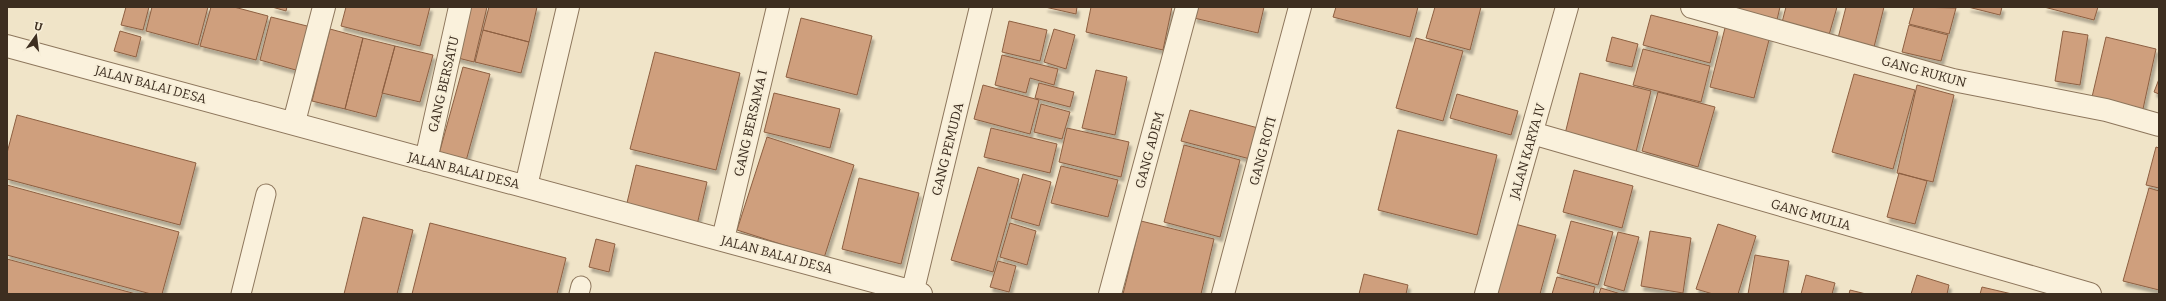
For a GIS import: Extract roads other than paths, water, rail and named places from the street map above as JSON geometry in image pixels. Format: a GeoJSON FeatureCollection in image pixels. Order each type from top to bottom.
{"type":"FeatureCollection","features":[{"type":"Feature","properties":{"kind":"street"},"geometry":{"type":"LineString","coordinates":[[294,122],[324,7]]}},
{"type":"Feature","properties":{"kind":"street","name":"GANG BERSATU"},"geometry":{"type":"LineString","coordinates":[[426,160],[460,7]]}},
{"type":"Feature","properties":{"kind":"street"},"geometry":{"type":"LineString","coordinates":[[526,186],[568,7]]}},
{"type":"Feature","properties":{"kind":"street","name":"GANG BERSAMA I"},"geometry":{"type":"LineString","coordinates":[[723,239],[778,7]]}},
{"type":"Feature","properties":{"kind":"street","name":"GANG PEMUDA"},"geometry":{"type":"LineString","coordinates":[[915,293],[982,7]]}},
{"type":"Feature","properties":{"kind":"street","name":"GANG ADEM"},"geometry":{"type":"LineString","coordinates":[[1110,294],[1187,7]]}},
{"type":"Feature","properties":{"kind":"street","name":"GANG ROTI"},"geometry":{"type":"LineString","coordinates":[[1223,294],[1300,7]]}},
{"type":"Feature","properties":{"kind":"street","name":"JALAN KARYA IV"},"geometry":{"type":"LineString","coordinates":[[1486,294],[1567,7]]}},
{"type":"Feature","properties":{"kind":"street","name":"GANG RUKUN"},"geometry":{"type":"LineString","coordinates":[[1692,7],[1953,80],[2106,110],[2159,124]]}},
{"type":"Feature","properties":{"kind":"street","name":"JALAN BALAI DESA"},"geometry":{"type":"LineString","coordinates":[[7,46],[294,122],[426,160],[723,239],[915,293]]}},
{"type":"Feature","properties":{"kind":"street","name":"GANG MULIA"},"geometry":{"type":"LineString","coordinates":[[1532,133],[2090,294]]}},
{"type":"Feature","properties":{"kind":"lane"},"geometry":{"type":"LineString","coordinates":[[241,294],[266,194]]}}]}
